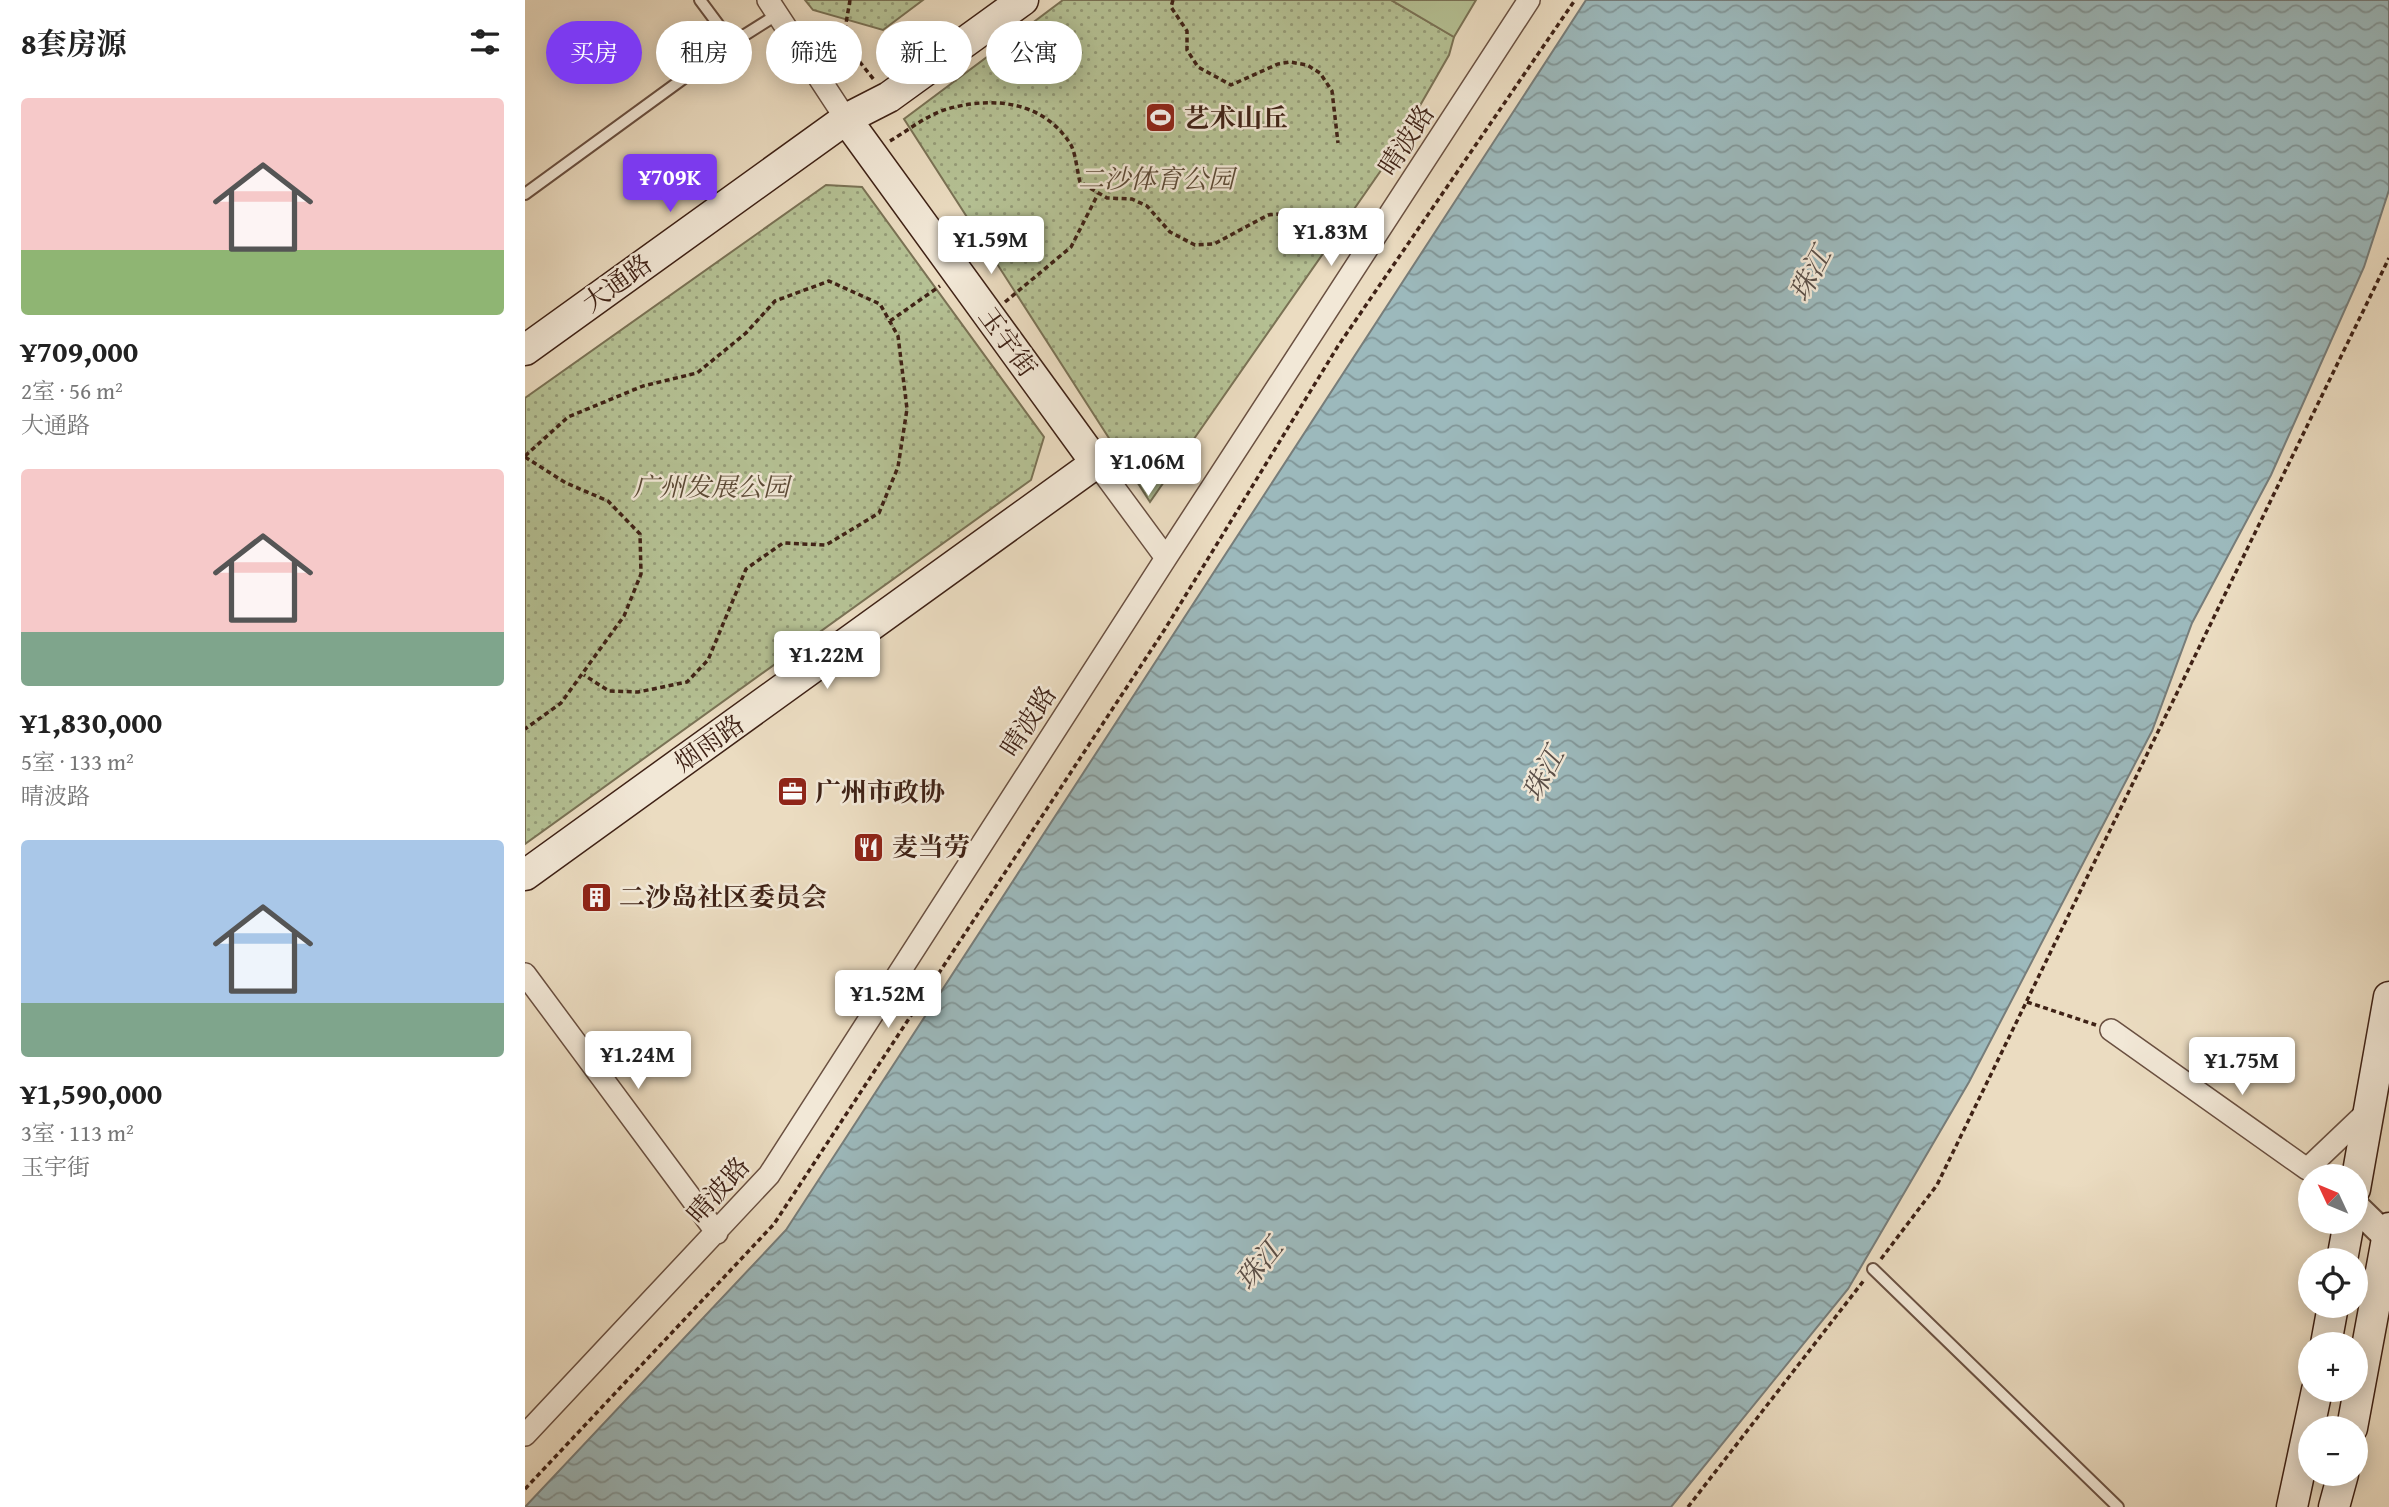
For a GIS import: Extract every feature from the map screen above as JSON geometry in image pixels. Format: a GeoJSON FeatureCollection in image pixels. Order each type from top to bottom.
{"type":"FeatureCollection","features":[{"type":"Feature","properties":{"kind":"main road","name":"大通路"},"geometry":{"type":"LineString","coordinates":[[959,21],[987,0]]}},
{"type":"Feature","properties":{"kind":"main road","name":"大通路"},"geometry":{"type":"LineString","coordinates":[[525,350],[846,119],[889,97],[1023,0]]}},
{"type":"Feature","properties":{"kind":"main road","name":"大通路"},"geometry":{"type":"LineString","coordinates":[[846,119],[876,84]]}},
{"type":"Feature","properties":{"kind":"main road","name":"玉宇街"},"geometry":{"type":"LineString","coordinates":[[846,119],[1096,463]]}},
{"type":"Feature","properties":{"kind":"main road","name":"烟雨路"},"geometry":{"type":"LineString","coordinates":[[525,875],[829,659],[1096,463]]}},
{"type":"Feature","properties":{"kind":"main road"},"geometry":{"type":"LineString","coordinates":[[2359,1164],[2389,997]]}},
{"type":"Feature","properties":{"kind":"main road"},"geometry":{"type":"LineString","coordinates":[[2354,1416],[2389,1231]]}},
{"type":"Feature","properties":{"kind":"main road"},"geometry":{"type":"LineString","coordinates":[[2292,1507],[2314,1402]]}},
{"type":"Feature","properties":{"kind":"main road"},"geometry":{"type":"LineString","coordinates":[[2334,1507],[2340,1486]]}},
{"type":"Feature","properties":{"kind":"street","name":"晴波路"},"geometry":{"type":"LineString","coordinates":[[525,1435],[769,1175],[1529,0]]}},
{"type":"Feature","properties":{"kind":"street"},"geometry":{"type":"LineString","coordinates":[[773,7],[846,119]]}},
{"type":"Feature","properties":{"kind":"street"},"geometry":{"type":"LineString","coordinates":[[1096,463],[1166,558]]}},
{"type":"Feature","properties":{"kind":"street"},"geometry":{"type":"LineString","coordinates":[[525,974],[717,1233]]}},
{"type":"Feature","properties":{"kind":"street"},"geometry":{"type":"LineString","coordinates":[[2111,1030],[2301,1164]]}},
{"type":"Feature","properties":{"kind":"street"},"geometry":{"type":"LineString","coordinates":[[2319,1164],[2369,1110]]}},
{"type":"Feature","properties":{"kind":"street"},"geometry":{"type":"LineString","coordinates":[[2368,1215],[2389,1231]]}},
{"type":"Feature","properties":{"kind":"lane"},"geometry":{"type":"LineString","coordinates":[[700,0],[716,21]]}},
{"type":"Feature","properties":{"kind":"lane"},"geometry":{"type":"LineString","coordinates":[[752,25],[773,7]]}},
{"type":"Feature","properties":{"kind":"lane"},"geometry":{"type":"LineString","coordinates":[[525,194],[676,84]]}},
{"type":"Feature","properties":{"kind":"lane"},"geometry":{"type":"LineString","coordinates":[[1873,1269],[2118,1507]]}},
{"type":"Feature","properties":{"kind":"path"},"geometry":{"type":"LineString","coordinates":[[850,0],[843,41],[876,82]]}},
{"type":"Feature","properties":{"kind":"path"},"geometry":{"type":"LineString","coordinates":[[1173,0],[1171,7],[1187,31],[1187,50],[1198,67],[1231,85],[1290,62],[1307,65],[1321,73],[1332,91],[1337,113],[1338,143]]}},
{"type":"Feature","properties":{"kind":"path"},"geometry":{"type":"LineString","coordinates":[[525,1489],[774,1224],[1165,629],[1338,346],[1575,0]]}},
{"type":"Feature","properties":{"kind":"path"},"geometry":{"type":"LineString","coordinates":[[870,152],[944,110],[982,102],[1022,105],[1050,121],[1072,147],[1080,182],[1107,198],[1132,199],[1147,206],[1170,232],[1195,244],[1214,244],[1268,215],[1288,213]]}},
{"type":"Feature","properties":{"kind":"path"},"geometry":{"type":"LineString","coordinates":[[1004,303],[1071,247],[1098,194]]}},
{"type":"Feature","properties":{"kind":"path"},"geometry":{"type":"LineString","coordinates":[[1688,1507],[1937,1185],[2389,258]]}},
{"type":"Feature","properties":{"kind":"path"},"geometry":{"type":"LineString","coordinates":[[890,321],[958,273]]}},
{"type":"Feature","properties":{"kind":"path"},"geometry":{"type":"LineString","coordinates":[[525,729],[561,704],[584,675],[624,616],[641,574],[640,534],[608,501],[566,483],[525,456],[568,417],[643,386],[697,373],[746,333],[775,301],[829,281],[880,304],[898,336],[907,409],[898,467],[879,513],[826,545],[783,543],[746,569],[708,660],[687,682],[638,692],[609,691],[584,675]]}},
{"type":"Feature","properties":{"kind":"path"},"geometry":{"type":"LineString","coordinates":[[2026,1002],[2111,1030]]}},
{"type":"Feature","properties":{"kind":"green space"},"geometry":{"type":"Polygon","coordinates":[[[805,0],[923,0],[895,21],[876,21],[876,28],[862,24],[862,21],[852,21],[813,10],[805,0]]]}},
{"type":"Feature","properties":{"kind":"green space","name":"二沙体育公园"},"geometry":{"type":"Polygon","coordinates":[[[1063,0],[1391,0],[1454,37],[1449,55],[1391,156],[1150,502],[904,119],[951,84],[972,84],[972,68],[986,58],[986,84],[1082,84],[1082,21],[1035,21],[1063,0]]]}},
{"type":"Feature","properties":{"kind":"green space"},"geometry":{"type":"Polygon","coordinates":[[[1391,0],[1476,0],[1454,37],[1391,0]]]}},
{"type":"Feature","properties":{"kind":"green space","name":"广州发展公园"},"geometry":{"type":"Polygon","coordinates":[[[826,185],[862,187],[1044,437],[1031,480],[525,844],[525,398],[826,185]]]}},
{"type":"Feature","properties":{"kind":"water","name":"珠江"},"geometry":{"type":"Polygon","coordinates":[[[1586,0],[2389,0],[2389,190],[2364,267],[2271,475],[2192,623],[2152,731],[1969,1082],[1848,1289],[1671,1507],[525,1507],[786,1230],[1586,0]]]}},
{"type":"Feature","properties":{"kind":"place","name":"艺术山丘"},"geometry":{"type":"Point","coordinates":[1161,118]}},
{"type":"Feature","properties":{"kind":"place","name":"广州市政协"},"geometry":{"type":"Point","coordinates":[792,792]}},
{"type":"Feature","properties":{"kind":"place","name":"麦当劳"},"geometry":{"type":"Point","coordinates":[869,847]}},
{"type":"Feature","properties":{"kind":"place","name":"二沙岛社区委员会"},"geometry":{"type":"Point","coordinates":[596,897]}}]}
